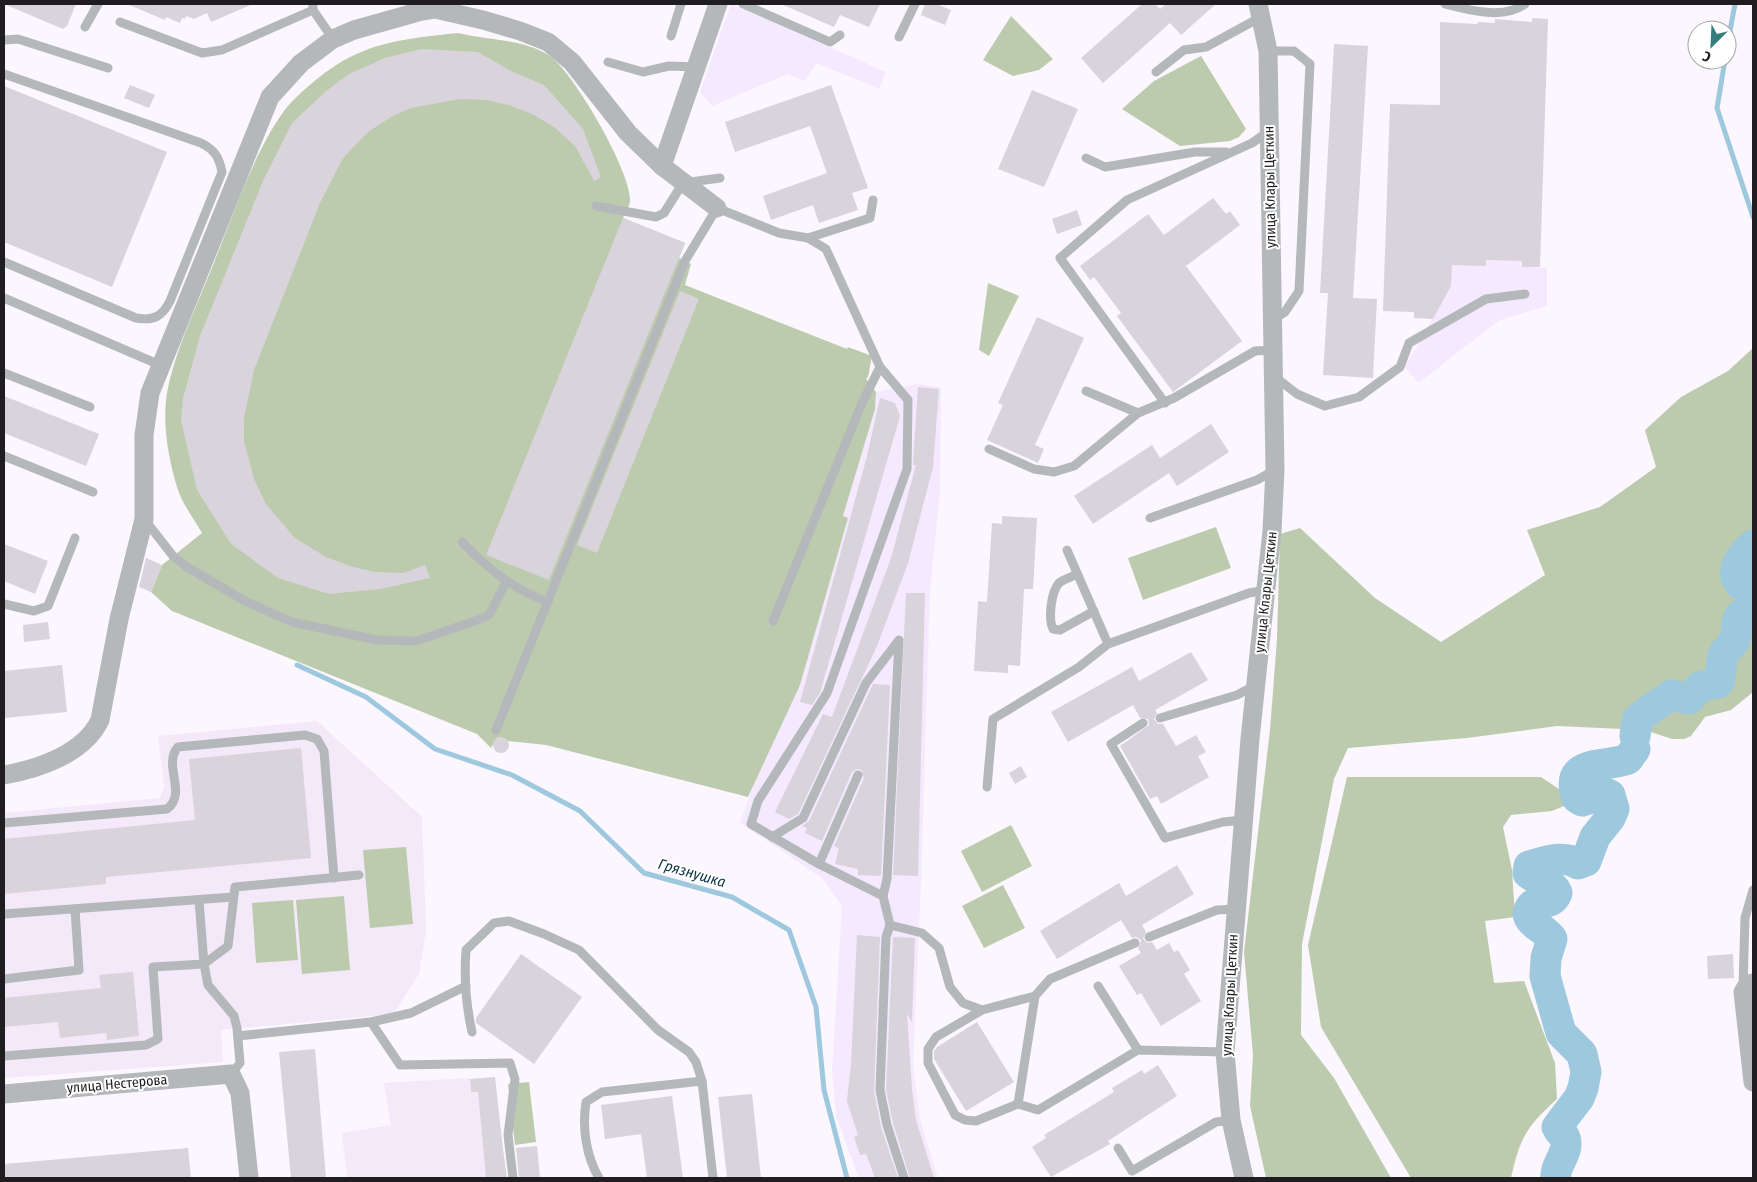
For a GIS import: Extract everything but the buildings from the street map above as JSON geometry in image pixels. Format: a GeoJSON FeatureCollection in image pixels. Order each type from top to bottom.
{"type":"FeatureCollection","features":[{"type":"Feature","properties":{"kind":"street"},"geometry":{"type":"LineString","coordinates":[[662,166],[718,4]]}},
{"type":"Feature","properties":{"kind":"street"},"geometry":{"type":"LineString","coordinates":[[4,775],[49,764],[74,748],[97,727],[105,702],[120,619],[144,519],[144,435],[150,393],[202,242],[270,97],[301,63],[333,39],[354,30],[436,6],[520,31],[548,42],[572,62],[628,133],[662,166],[717,208]]}},
{"type":"Feature","properties":{"kind":"street","name":"улица Клары Цеткин"},"geometry":{"type":"LineString","coordinates":[[1244,1178],[1232,1120],[1225,1052],[1235,909],[1266,590],[1275,470],[1268,51],[1260,11]]}},
{"type":"Feature","properties":{"kind":"street"},"geometry":{"type":"LineString","coordinates":[[1748,988],[1753,1082]]}},
{"type":"Feature","properties":{"kind":"street"},"geometry":{"type":"LineString","coordinates":[[231,1074],[240,1093],[250,1178]]}},
{"type":"Feature","properties":{"kind":"street","name":"улица Нестерова"},"geometry":{"type":"LineString","coordinates":[[4,1094],[231,1074]]}},
{"type":"Feature","properties":{"kind":"lane"},"geometry":{"type":"LineString","coordinates":[[85,27],[98,4]]}},
{"type":"Feature","properties":{"kind":"lane"},"geometry":{"type":"LineString","coordinates":[[671,36],[681,4]]}},
{"type":"Feature","properties":{"kind":"lane"},"geometry":{"type":"LineString","coordinates":[[743,4],[830,42],[840,35]]}},
{"type":"Feature","properties":{"kind":"lane"},"geometry":{"type":"LineString","coordinates":[[899,38],[915,4]]}},
{"type":"Feature","properties":{"kind":"lane"},"geometry":{"type":"LineString","coordinates":[[1445,4],[1468,10],[1493,12],[1520,8],[1526,4]]}},
{"type":"Feature","properties":{"kind":"lane"},"geometry":{"type":"LineString","coordinates":[[120,22],[202,53],[222,50],[313,7],[333,39]]}},
{"type":"Feature","properties":{"kind":"lane"},"geometry":{"type":"LineString","coordinates":[[1156,72],[1184,50],[1206,47],[1260,11]]}},
{"type":"Feature","properties":{"kind":"lane"},"geometry":{"type":"LineString","coordinates":[[4,40],[18,39],[108,68]]}},
{"type":"Feature","properties":{"kind":"lane"},"geometry":{"type":"LineString","coordinates":[[1268,51],[1294,51],[1310,64],[1299,291],[1285,312],[1272,320]]}},
{"type":"Feature","properties":{"kind":"lane"},"geometry":{"type":"LineString","coordinates":[[608,62],[643,72],[669,66],[696,67]]}},
{"type":"Feature","properties":{"kind":"lane"},"geometry":{"type":"LineString","coordinates":[[4,74],[174,132],[212,149],[220,158],[222,172],[202,242],[165,311],[157,317],[147,320],[136,318],[4,262]]}},
{"type":"Feature","properties":{"kind":"lane"},"geometry":{"type":"LineString","coordinates":[[1165,403],[1060,258],[1127,200],[1228,152],[1252,143],[1269,130]]}},
{"type":"Feature","properties":{"kind":"lane"},"geometry":{"type":"LineString","coordinates":[[1086,158],[1105,166],[1196,152],[1228,152]]}},
{"type":"Feature","properties":{"kind":"lane"},"geometry":{"type":"LineString","coordinates":[[596,206],[656,217],[664,213],[683,183],[720,178]]}},
{"type":"Feature","properties":{"kind":"lane"},"geometry":{"type":"LineString","coordinates":[[808,238],[870,218],[874,200]]}},
{"type":"Feature","properties":{"kind":"lane"},"geometry":{"type":"LineString","coordinates":[[496,730],[685,261],[717,208],[779,233],[808,238],[826,249],[880,367],[908,400],[907,469],[827,693],[758,801],[751,824],[819,864],[883,896]]}},
{"type":"Feature","properties":{"kind":"lane"},"geometry":{"type":"LineString","coordinates":[[1273,374],[1297,394],[1325,406],[1359,397],[1400,367],[1409,343],[1486,299],[1525,294]]}},
{"type":"Feature","properties":{"kind":"lane"},"geometry":{"type":"LineString","coordinates":[[4,298],[160,365]]}},
{"type":"Feature","properties":{"kind":"lane"},"geometry":{"type":"LineString","coordinates":[[989,449],[1034,469],[1054,472],[1074,466],[1138,413],[1165,403],[1255,351],[1273,350]]}},
{"type":"Feature","properties":{"kind":"lane"},"geometry":{"type":"LineString","coordinates":[[773,621],[862,402],[880,367]]}},
{"type":"Feature","properties":{"kind":"lane"},"geometry":{"type":"LineString","coordinates":[[4,373],[90,407]]}},
{"type":"Feature","properties":{"kind":"lane"},"geometry":{"type":"LineString","coordinates":[[1086,391],[1138,413]]}},
{"type":"Feature","properties":{"kind":"lane"},"geometry":{"type":"LineString","coordinates":[[4,456],[93,492]]}},
{"type":"Feature","properties":{"kind":"lane"},"geometry":{"type":"LineString","coordinates":[[1150,518],[1257,480],[1275,470]]}},
{"type":"Feature","properties":{"kind":"lane"},"geometry":{"type":"LineString","coordinates":[[144,519],[173,556],[187,567],[245,601],[292,622],[377,640],[416,641],[478,620],[489,615],[506,582]]}},
{"type":"Feature","properties":{"kind":"lane"},"geometry":{"type":"LineString","coordinates":[[4,604],[34,612],[48,606],[75,538]]}},
{"type":"Feature","properties":{"kind":"lane"},"geometry":{"type":"LineString","coordinates":[[462,542],[484,565],[506,582],[548,602]]}},
{"type":"Feature","properties":{"kind":"lane"},"geometry":{"type":"LineString","coordinates":[[1067,550],[1108,644]]}},
{"type":"Feature","properties":{"kind":"lane"},"geometry":{"type":"LineString","coordinates":[[1077,574],[1059,584],[1054,593],[1050,624],[1053,629],[1060,630],[1094,611]]}},
{"type":"Feature","properties":{"kind":"lane"},"geometry":{"type":"LineString","coordinates":[[987,787],[993,719],[1079,667],[1108,644],[1249,593],[1266,590]]}},
{"type":"Feature","properties":{"kind":"lane"},"geometry":{"type":"LineString","coordinates":[[772,837],[803,818],[866,683],[898,640],[887,878],[883,896],[890,924],[886,937],[880,1090],[887,1125],[904,1178]]}},
{"type":"Feature","properties":{"kind":"lane"},"geometry":{"type":"LineString","coordinates":[[1160,718],[1237,695],[1256,685]]}},
{"type":"Feature","properties":{"kind":"lane"},"geometry":{"type":"LineString","coordinates":[[1143,723],[1111,744],[1166,838],[1223,822],[1243,820]]}},
{"type":"Feature","properties":{"kind":"lane"},"geometry":{"type":"LineString","coordinates":[[4,823],[167,809],[174,804],[176,794],[172,758],[178,747],[305,735],[316,739],[324,751],[334,878]]}},
{"type":"Feature","properties":{"kind":"lane"},"geometry":{"type":"LineString","coordinates":[[819,864],[858,775]]}},
{"type":"Feature","properties":{"kind":"lane"},"geometry":{"type":"LineString","coordinates":[[4,1056],[146,1045],[158,1039],[153,967],[204,964],[228,946],[235,887],[359,875]]}},
{"type":"Feature","properties":{"kind":"lane"},"geometry":{"type":"LineString","coordinates":[[1748,988],[1746,918],[1753,890]]}},
{"type":"Feature","properties":{"kind":"lane"},"geometry":{"type":"LineString","coordinates":[[4,914],[233,897]]}},
{"type":"Feature","properties":{"kind":"lane"},"geometry":{"type":"LineString","coordinates":[[199,900],[204,964],[208,985],[234,1016],[238,1036],[240,1063],[231,1074]]}},
{"type":"Feature","properties":{"kind":"lane"},"geometry":{"type":"LineString","coordinates":[[4,979],[79,970],[75,909]]}},
{"type":"Feature","properties":{"kind":"lane"},"geometry":{"type":"LineString","coordinates":[[1149,937],[1217,910],[1235,909]]}},
{"type":"Feature","properties":{"kind":"lane"},"geometry":{"type":"LineString","coordinates":[[472,1032],[466,986],[466,950],[494,923],[508,920],[579,950],[658,1030],[690,1052],[696,1062],[702,1081],[712,1178]]}},
{"type":"Feature","properties":{"kind":"lane"},"geometry":{"type":"LineString","coordinates":[[890,924],[922,933],[940,948],[950,987],[963,1003],[982,1010]]}},
{"type":"Feature","properties":{"kind":"lane"},"geometry":{"type":"LineString","coordinates":[[1018,1104],[1035,996],[1050,979],[1135,943]]}},
{"type":"Feature","properties":{"kind":"lane"},"geometry":{"type":"LineString","coordinates":[[238,1036],[370,1022],[411,1013],[466,986]]}},
{"type":"Feature","properties":{"kind":"lane"},"geometry":{"type":"LineString","coordinates":[[1098,986],[1138,1050]]}},
{"type":"Feature","properties":{"kind":"lane"},"geometry":{"type":"LineString","coordinates":[[1035,996],[982,1010],[936,1038],[928,1049],[928,1063],[955,1115],[965,1120],[976,1121],[1018,1104],[1038,1110],[1138,1050],[1225,1052]]}},
{"type":"Feature","properties":{"kind":"lane"},"geometry":{"type":"LineString","coordinates":[[370,1022],[400,1065],[510,1062],[515,1079],[508,1135],[513,1178]]}},
{"type":"Feature","properties":{"kind":"lane"},"geometry":{"type":"LineString","coordinates":[[599,1178],[590,1162],[584,1118],[586,1102],[602,1092],[702,1081]]}},
{"type":"Feature","properties":{"kind":"lane"},"geometry":{"type":"LineString","coordinates":[[1118,1148],[1132,1171],[1216,1122],[1232,1120]]}},
{"type":"Feature","properties":{"kind":"shaded area"},"geometry":{"type":"Polygon","coordinates":[[[731,4],[886,72],[879,89],[817,63],[804,81],[788,74],[712,106],[700,92],[731,4]]]}},
{"type":"Feature","properties":{"kind":"shaded area"},"geometry":{"type":"Polygon","coordinates":[[[1486,260],[1522,261],[1522,267],[1547,268],[1547,306],[1500,320],[1418,383],[1405,367],[1451,286],[1452,265],[1486,265],[1486,260]]]}},
{"type":"Feature","properties":{"kind":"shaded area"},"geometry":{"type":"Polygon","coordinates":[[[917,384],[941,387],[940,491],[930,590],[921,883],[913,1064],[920,1120],[938,1178],[859,1178],[836,1116],[832,1070],[842,906],[822,878],[740,823],[847,518],[843,516],[875,409],[876,392],[917,384]]]}},
{"type":"Feature","properties":{"kind":"shaded area"},"geometry":{"type":"Polygon","coordinates":[[[317,721],[422,817],[426,930],[419,974],[393,1014],[221,1030],[223,1062],[4,1078],[4,813],[160,798],[164,787],[158,736],[317,721]]]}},
{"type":"Feature","properties":{"kind":"shaded area"},"geometry":{"type":"Polygon","coordinates":[[[470,1078],[471,1091],[478,1091],[486,1178],[347,1178],[342,1133],[391,1125],[384,1083],[470,1078]]]}},
{"type":"Feature","properties":{"kind":"green space"},"geometry":{"type":"Polygon","coordinates":[[[1011,16],[1053,59],[1039,70],[1013,76],[983,60],[1011,16]]]}},
{"type":"Feature","properties":{"kind":"green space"},"geometry":{"type":"Polygon","coordinates":[[[458,33],[529,46],[550,56],[560,66],[586,101],[621,168],[628,186],[630,200],[623,218],[685,243],[679,258],[691,264],[685,285],[847,349],[848,347],[872,356],[866,379],[876,392],[875,409],[843,516],[848,518],[800,685],[748,797],[546,745],[507,741],[500,737],[496,739],[491,748],[477,734],[172,611],[151,592],[162,565],[202,533],[181,499],[174,477],[166,433],[166,401],[173,367],[185,332],[244,186],[263,146],[284,111],[295,98],[317,79],[350,57],[383,44],[401,40],[458,33]]]}},
{"type":"Feature","properties":{"kind":"green space"},"geometry":{"type":"Polygon","coordinates":[[[1201,56],[1246,129],[1239,137],[1230,141],[1180,146],[1122,109],[1154,81],[1201,56]]]}},
{"type":"Feature","properties":{"kind":"green space"},"geometry":{"type":"Polygon","coordinates":[[[988,283],[1019,296],[989,356],[979,350],[988,283]]]}},
{"type":"Feature","properties":{"kind":"green space"},"geometry":{"type":"Polygon","coordinates":[[[1753,348],[1753,692],[1731,710],[1705,717],[1691,736],[1684,739],[1672,739],[1645,730],[1557,726],[1467,738],[1348,748],[1334,779],[1302,944],[1301,1035],[1334,1078],[1391,1178],[1266,1178],[1250,1106],[1253,1055],[1244,952],[1270,730],[1277,639],[1280,534],[1300,528],[1375,598],[1441,642],[1545,575],[1527,530],[1600,507],[1656,467],[1645,430],[1681,397],[1728,371],[1753,348]]]}},
{"type":"Feature","properties":{"kind":"green space"},"geometry":{"type":"Polygon","coordinates":[[[1216,527],[1231,568],[1143,600],[1128,558],[1216,527]]]}},
{"type":"Feature","properties":{"kind":"green space"},"geometry":{"type":"Polygon","coordinates":[[[1347,777],[1541,777],[1562,791],[1570,790],[1576,801],[1552,811],[1511,815],[1503,827],[1512,870],[1515,917],[1485,921],[1494,983],[1524,981],[1555,1063],[1557,1099],[1538,1118],[1526,1134],[1521,1143],[1511,1178],[1411,1178],[1321,1027],[1308,945],[1347,777]]]}},
{"type":"Feature","properties":{"kind":"green space"},"geometry":{"type":"Polygon","coordinates":[[[1011,825],[1032,866],[982,892],[961,851],[1011,825]]]}},
{"type":"Feature","properties":{"kind":"green space"},"geometry":{"type":"Polygon","coordinates":[[[406,847],[413,924],[370,928],[363,850],[406,847]]]}},
{"type":"Feature","properties":{"kind":"green space"},"geometry":{"type":"Polygon","coordinates":[[[1003,885],[1025,928],[984,948],[962,906],[1003,885]]]}},
{"type":"Feature","properties":{"kind":"green space"},"geometry":{"type":"Polygon","coordinates":[[[344,896],[350,970],[302,974],[296,900],[344,896]]]}},
{"type":"Feature","properties":{"kind":"green space"},"geometry":{"type":"Polygon","coordinates":[[[293,900],[298,960],[256,963],[252,903],[293,900]]]}},
{"type":"Feature","properties":{"kind":"green space"},"geometry":{"type":"Polygon","coordinates":[[[529,1082],[536,1142],[515,1145],[508,1084],[529,1082]]]}},
{"type":"Feature","properties":{"kind":"waterway"},"geometry":{"type":"LineString","coordinates":[[1732,20],[1735,4]]}},
{"type":"Feature","properties":{"kind":"waterway"},"geometry":{"type":"LineString","coordinates":[[1723,70],[1717,108],[1753,217]]}},
{"type":"Feature","properties":{"kind":"waterway"},"geometry":{"type":"LineString","coordinates":[[1753,545],[1741,558],[1736,568],[1737,579],[1740,584],[1753,584]]}},
{"type":"Feature","properties":{"kind":"waterway"},"geometry":{"type":"LineString","coordinates":[[1635,736],[1637,720],[1671,695],[1689,699],[1701,686],[1718,683],[1723,655],[1734,641],[1737,621],[1741,615],[1753,609]]}},
{"type":"Feature","properties":{"kind":"waterway","name":"Грязнушка"},"geometry":{"type":"LineString","coordinates":[[297,665],[366,697],[435,749],[512,775],[580,811],[644,873],[732,897],[789,930],[816,1007],[824,1090],[847,1178]]}},
{"type":"Feature","properties":{"kind":"waterway"},"geometry":{"type":"LineString","coordinates":[[1556,1178],[1556,1173],[1566,1147],[1564,1136],[1557,1127],[1579,1098],[1586,1072],[1582,1054],[1561,1033],[1545,976],[1546,958],[1552,939],[1528,915],[1531,906],[1550,901],[1557,893],[1548,883],[1528,873],[1529,866],[1560,859],[1578,864],[1586,861],[1595,837],[1610,818],[1614,809],[1610,795],[1606,793],[1582,801],[1577,798],[1574,785],[1576,776],[1581,770],[1589,767],[1628,759],[1635,749]]}}]}
